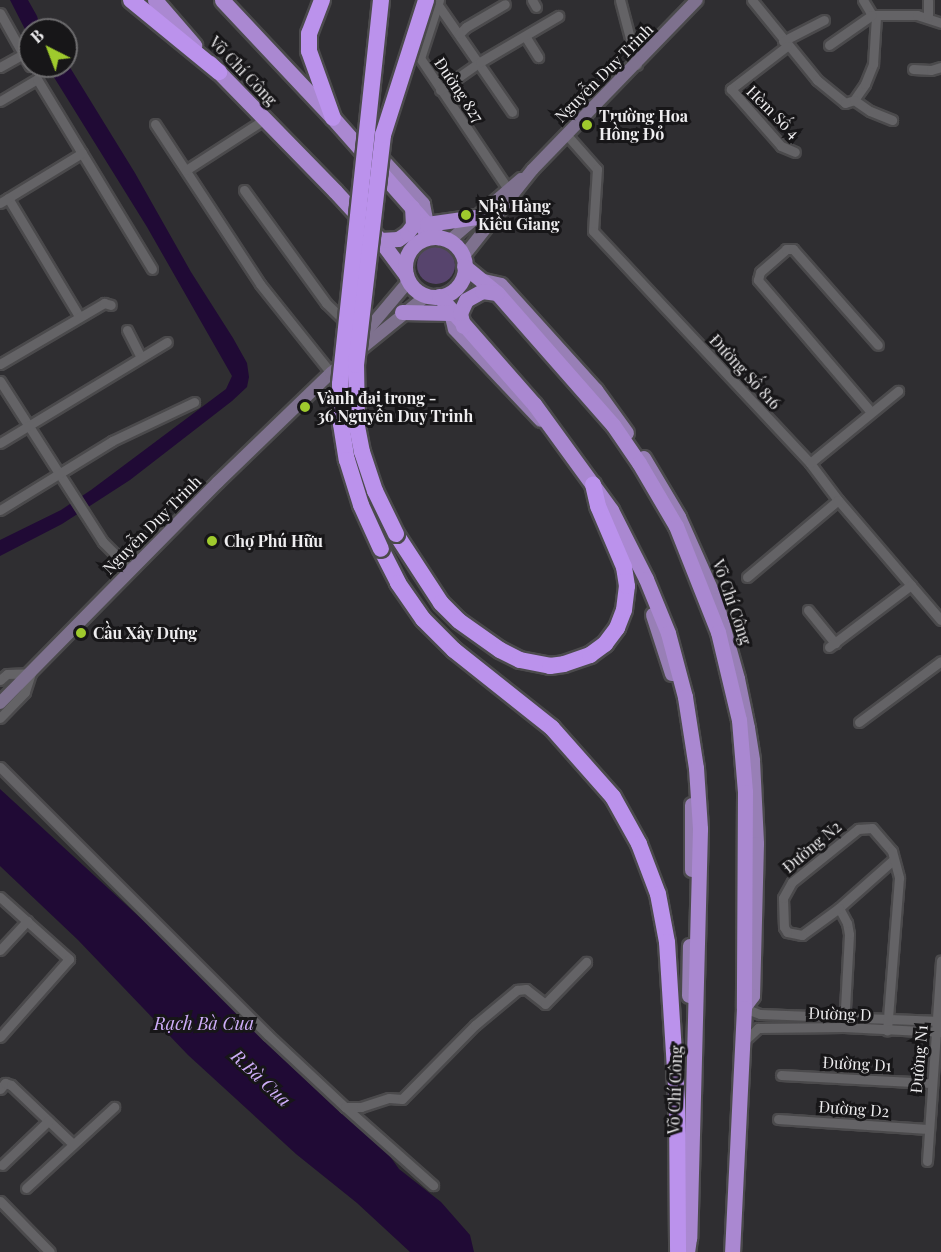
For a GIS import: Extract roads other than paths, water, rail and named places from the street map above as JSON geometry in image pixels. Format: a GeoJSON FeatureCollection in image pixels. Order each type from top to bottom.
{"type":"FeatureCollection","features":[{"type":"Feature","properties":{"kind":"highway"},"geometry":{"type":"LineString","coordinates":[[131,0],[219,72]]}},
{"type":"Feature","properties":{"kind":"highway","name":"Võ Chí Công"},"geometry":{"type":"LineString","coordinates":[[154,0],[219,72],[297,150],[380,240],[407,278]]}},
{"type":"Feature","properties":{"kind":"highway","name":"Võ Chí Công"},"geometry":{"type":"LineString","coordinates":[[222,0],[333,118],[427,224],[444,239]]}},
{"type":"Feature","properties":{"kind":"highway"},"geometry":{"type":"LineString","coordinates":[[322,0],[309,34],[309,51],[333,118]]}},
{"type":"Feature","properties":{"kind":"highway"},"geometry":{"type":"LineString","coordinates":[[381,0],[340,384],[341,424],[347,460],[361,505],[381,549],[398,582],[423,619],[454,650],[552,728],[613,797],[639,844],[658,894],[667,942],[685,1251]]}},
{"type":"Feature","properties":{"kind":"highway"},"geometry":{"type":"LineString","coordinates":[[435,2],[383,135],[356,365],[356,418],[362,452],[375,491],[396,534],[441,603],[459,621],[500,651],[520,660],[550,666],[590,656],[606,644],[617,628],[624,610],[627,586],[624,567],[598,506],[593,485]]}},
{"type":"Feature","properties":{"kind":"highway"},"geometry":{"type":"LineString","coordinates":[[380,240],[398,238],[407,233],[413,225],[412,207]]}},
{"type":"Feature","properties":{"kind":"highway"},"geometry":{"type":"LineString","coordinates":[[391,255],[411,241],[427,224],[477,217]]}},
{"type":"Feature","properties":{"kind":"highway"},"geometry":{"type":"LineString","coordinates":[[444,239],[458,248],[464,261],[458,286],[432,296],[407,278],[406,258],[415,244],[422,240],[444,239]]}},
{"type":"Feature","properties":{"kind":"highway","name":"Võ Chí Công"},"geometry":{"type":"LineString","coordinates":[[464,261],[497,293],[632,446],[676,526],[718,632],[738,720],[750,792],[752,844],[732,1252]]}},
{"type":"Feature","properties":{"kind":"highway"},"geometry":{"type":"LineString","coordinates":[[402,312],[451,313],[463,292],[484,281]]}},
{"type":"Feature","properties":{"kind":"highway"},"geometry":{"type":"LineString","coordinates":[[463,326],[460,313],[466,300],[482,291],[497,293]]}},
{"type":"Feature","properties":{"kind":"highway","name":"Võ Chí Công"},"geometry":{"type":"LineString","coordinates":[[432,296],[451,313],[534,404],[618,523],[646,579],[668,633],[685,697],[696,768],[699,841],[685,1251]]}},
{"type":"Feature","properties":{"kind":"main road","name":"Võ Chí Công"},"geometry":{"type":"LineString","coordinates":[[148,0],[166,14]]}},
{"type":"Feature","properties":{"kind":"main road","name":"Võ Chí Công"},"geometry":{"type":"LineString","coordinates":[[231,0],[318,94],[333,118]]}},
{"type":"Feature","properties":{"kind":"main road","name":"Nguyễn Duy Trinh"},"geometry":{"type":"LineString","coordinates":[[464,261],[533,169],[637,65],[697,0]]}},
{"type":"Feature","properties":{"kind":"main road","name":"Võ Chí Công"},"geometry":{"type":"LineString","coordinates":[[352,140],[372,148],[423,204],[427,224]]}},
{"type":"Feature","properties":{"kind":"main road","name":"Võ Chí Công"},"geometry":{"type":"LineString","coordinates":[[297,150],[306,170],[377,249],[391,255]]}},
{"type":"Feature","properties":{"kind":"main road","name":"Nguyễn Duy Trinh"},"geometry":{"type":"LineString","coordinates":[[444,239],[477,217],[533,169]]}},
{"type":"Feature","properties":{"kind":"main road","name":"Nguyễn Duy Trinh"},"geometry":{"type":"LineString","coordinates":[[331,373],[407,278]]}},
{"type":"Feature","properties":{"kind":"main road","name":"Võ Chí Công"},"geometry":{"type":"LineString","coordinates":[[484,281],[501,285],[596,390],[632,446]]}},
{"type":"Feature","properties":{"kind":"main road","name":"Nguyễn Duy Trinh"},"geometry":{"type":"LineString","coordinates":[[0,704],[131,570],[331,373],[402,312],[432,296]]}},
{"type":"Feature","properties":{"kind":"main road","name":"Võ Chí Công"},"geometry":{"type":"LineString","coordinates":[[451,313],[455,329],[531,412],[549,426]]}},
{"type":"Feature","properties":{"kind":"street"},"geometry":{"type":"LineString","coordinates":[[620,0],[637,65]]}},
{"type":"Feature","properties":{"kind":"street"},"geometry":{"type":"LineString","coordinates":[[752,0],[785,43],[845,103],[854,99],[865,84],[873,64],[874,16],[863,0]]}},
{"type":"Feature","properties":{"kind":"street"},"geometry":{"type":"LineString","coordinates":[[928,0],[928,17]]}},
{"type":"Feature","properties":{"kind":"street"},"geometry":{"type":"LineString","coordinates":[[435,2],[480,62],[512,112]]}},
{"type":"Feature","properties":{"kind":"street","name":"Đường 827"},"geometry":{"type":"LineString","coordinates":[[435,2],[420,58],[508,189]]}},
{"type":"Feature","properties":{"kind":"street"},"geometry":{"type":"LineString","coordinates":[[459,34],[505,4]]}},
{"type":"Feature","properties":{"kind":"street"},"geometry":{"type":"LineString","coordinates":[[0,12],[18,44]]}},
{"type":"Feature","properties":{"kind":"street"},"geometry":{"type":"LineString","coordinates":[[440,90],[480,62],[558,16]]}},
{"type":"Feature","properties":{"kind":"street"},"geometry":{"type":"LineString","coordinates":[[829,45],[874,16],[928,17],[941,23]]}},
{"type":"Feature","properties":{"kind":"street"},"geometry":{"type":"LineString","coordinates":[[785,43],[824,20]]}},
{"type":"Feature","properties":{"kind":"street"},"geometry":{"type":"LineString","coordinates":[[525,36],[538,57]]}},
{"type":"Feature","properties":{"kind":"street","name":"Hèm Số 4"},"geometry":{"type":"LineString","coordinates":[[785,43],[730,89],[781,146],[795,152]]}},
{"type":"Feature","properties":{"kind":"street"},"geometry":{"type":"LineString","coordinates":[[0,67],[18,57]]}},
{"type":"Feature","properties":{"kind":"street"},"geometry":{"type":"LineString","coordinates":[[913,69],[931,70],[941,67]]}},
{"type":"Feature","properties":{"kind":"street"},"geometry":{"type":"LineString","coordinates":[[0,101],[37,79],[152,269]]}},
{"type":"Feature","properties":{"kind":"street"},"geometry":{"type":"LineString","coordinates":[[854,99],[870,111],[892,120]]}},
{"type":"Feature","properties":{"kind":"street"},"geometry":{"type":"LineString","coordinates":[[186,170],[265,119]]}},
{"type":"Feature","properties":{"kind":"street"},"geometry":{"type":"LineString","coordinates":[[155,123],[260,284],[331,373]]}},
{"type":"Feature","properties":{"kind":"street","name":"Đường Số 816"},"geometry":{"type":"LineString","coordinates":[[566,134],[597,169],[593,231],[810,463],[838,500],[941,620]]}},
{"type":"Feature","properties":{"kind":"street"},"geometry":{"type":"LineString","coordinates":[[79,316],[4,201],[82,153]]}},
{"type":"Feature","properties":{"kind":"street"},"geometry":{"type":"LineString","coordinates":[[244,190],[320,294],[360,339]]}},
{"type":"Feature","properties":{"kind":"street"},"geometry":{"type":"LineString","coordinates":[[871,412],[758,280],[760,272],[786,249],[793,249],[878,345]]}},
{"type":"Feature","properties":{"kind":"street"},"geometry":{"type":"LineString","coordinates":[[0,364],[79,316],[104,303],[111,305]]}},
{"type":"Feature","properties":{"kind":"street"},"geometry":{"type":"LineString","coordinates":[[127,330],[141,357]]}},
{"type":"Feature","properties":{"kind":"street"},"geometry":{"type":"LineString","coordinates":[[0,443],[167,342]]}},
{"type":"Feature","properties":{"kind":"street"},"geometry":{"type":"LineString","coordinates":[[0,381],[85,517],[103,542],[131,570]]}},
{"type":"Feature","properties":{"kind":"street"},"geometry":{"type":"LineString","coordinates":[[810,463],[897,391]]}},
{"type":"Feature","properties":{"kind":"street"},"geometry":{"type":"LineString","coordinates":[[0,510],[112,441],[194,402]]}},
{"type":"Feature","properties":{"kind":"street"},"geometry":{"type":"LineString","coordinates":[[747,577],[838,500]]}},
{"type":"Feature","properties":{"kind":"street"},"geometry":{"type":"LineString","coordinates":[[808,610],[832,645],[911,585]]}},
{"type":"Feature","properties":{"kind":"street"},"geometry":{"type":"LineString","coordinates":[[859,722],[941,661]]}},
{"type":"Feature","properties":{"kind":"street"},"geometry":{"type":"LineString","coordinates":[[0,666],[3,677],[31,673],[25,692],[0,718]]}},
{"type":"Feature","properties":{"kind":"street"},"geometry":{"type":"LineString","coordinates":[[0,767],[268,1035],[433,1185]]}},
{"type":"Feature","properties":{"kind":"street","name":"Đường N2"},"geometry":{"type":"LineString","coordinates":[[839,908],[802,935],[787,932],[784,927],[786,890],[792,882],[858,829],[872,828],[892,851],[892,861],[899,878],[887,1031]]}},
{"type":"Feature","properties":{"kind":"street"},"geometry":{"type":"LineString","coordinates":[[844,1027],[849,934],[839,908],[892,861]]}},
{"type":"Feature","properties":{"kind":"street"},"geometry":{"type":"LineString","coordinates":[[0,897],[69,959],[1,1035]]}},
{"type":"Feature","properties":{"kind":"street"},"geometry":{"type":"LineString","coordinates":[[0,950],[27,921]]}},
{"type":"Feature","properties":{"kind":"street","name":"Đường N1"},"geometry":{"type":"LineString","coordinates":[[927,1161],[931,1083],[939,1032],[941,960]]}},
{"type":"Feature","properties":{"kind":"street"},"geometry":{"type":"LineString","coordinates":[[345,1107],[361,1107],[389,1098],[402,1099],[475,1025],[517,990],[526,989],[545,1004],[586,962]]}},
{"type":"Feature","properties":{"kind":"street","name":"Đường D"},"geometry":{"type":"LineString","coordinates":[[744,1008],[760,1014],[844,1015],[939,1021]]}},
{"type":"Feature","properties":{"kind":"street","name":"Đường D"},"geometry":{"type":"LineString","coordinates":[[743,1042],[758,1028],[844,1027],[939,1032]]}},
{"type":"Feature","properties":{"kind":"street","name":"Đường D1"},"geometry":{"type":"LineString","coordinates":[[781,1075],[931,1083]]}},
{"type":"Feature","properties":{"kind":"street"},"geometry":{"type":"LineString","coordinates":[[0,1089],[5,1083],[11,1085],[72,1143]]}},
{"type":"Feature","properties":{"kind":"street"},"geometry":{"type":"LineString","coordinates":[[26,1188],[72,1143],[114,1107]]}},
{"type":"Feature","properties":{"kind":"street","name":"Đường D2"},"geometry":{"type":"LineString","coordinates":[[778,1119],[928,1129]]}},
{"type":"Feature","properties":{"kind":"street"},"geometry":{"type":"LineString","coordinates":[[2,1165],[48,1120]]}},
{"type":"Feature","properties":{"kind":"street"},"geometry":{"type":"LineString","coordinates":[[1,1204],[50,1252]]}},
{"type":"Feature","properties":{"kind":"water"},"geometry":{"type":"Polygon","coordinates":[[[10,0],[28,0],[38,18],[19,18],[10,0]]]}},
{"type":"Feature","properties":{"kind":"water"},"geometry":{"type":"Polygon","coordinates":[[[54,78],[76,78],[135,173],[191,272],[233,338],[247,363],[249,377],[247,387],[232,401],[130,480],[62,524],[0,556],[0,540],[61,510],[91,490],[226,389],[232,376],[147,227],[54,78]]]}},
{"type":"Feature","properties":{"kind":"water","name":"Rạch Bà Cua"},"geometry":{"type":"Polygon","coordinates":[[[0,789],[194,967],[275,1048],[377,1138],[399,1169],[441,1202],[470,1235],[474,1252],[410,1252],[357,1203],[296,1154],[188,1055],[78,940],[0,866],[0,789]]]}},
{"type":"Feature","properties":{"kind":"place","name":"Trường Hoa Hồng Đỏ"},"geometry":{"type":"Point","coordinates":[587,125]}},
{"type":"Feature","properties":{"kind":"place","name":"Nhà Hàng Kiều Giang"},"geometry":{"type":"Point","coordinates":[466,215]}},
{"type":"Feature","properties":{"kind":"place","name":"Vành đai trong - 36 Nguyễn Duy Trinh"},"geometry":{"type":"Point","coordinates":[305,407]}},
{"type":"Feature","properties":{"kind":"place","name":"Chợ Phú Hữu"},"geometry":{"type":"Point","coordinates":[212,541]}},
{"type":"Feature","properties":{"kind":"place","name":"Cầu Xây Dựng"},"geometry":{"type":"Point","coordinates":[81,633]}},
{"type":"Feature","properties":{"kind":"water label","name":"R.Bà Cua"},"geometry":{"type":"Point","coordinates":[261,1078]}}]}
